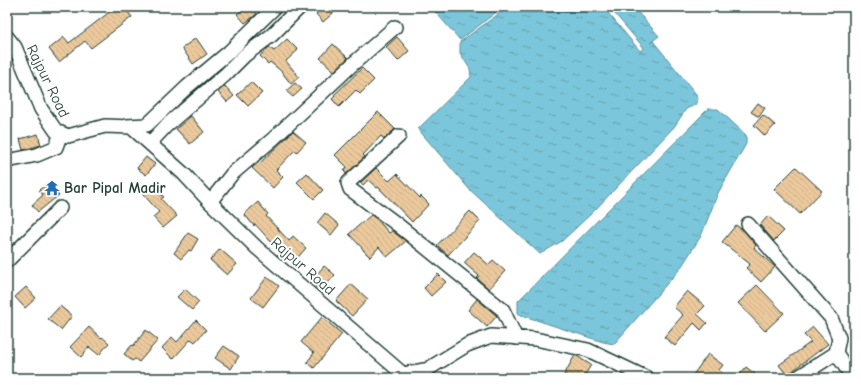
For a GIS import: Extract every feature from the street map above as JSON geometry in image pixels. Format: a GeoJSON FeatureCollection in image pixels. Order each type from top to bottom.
{"type":"FeatureCollection","features":[{"type":"Feature","properties":{"kind":"street"},"geometry":{"type":"LineString","coordinates":[[122,127],[147,125],[187,87],[229,52],[275,7]]}},
{"type":"Feature","properties":{"kind":"street"},"geometry":{"type":"LineString","coordinates":[[150,143],[245,55],[272,35],[300,7]]}},
{"type":"Feature","properties":{"kind":"street"},"geometry":{"type":"LineString","coordinates":[[210,202],[232,174],[273,139],[354,63],[395,27]]}},
{"type":"Feature","properties":{"kind":"street","name":"Rajpur Road"},"geometry":{"type":"LineString","coordinates":[[7,37],[15,47],[41,109],[56,131],[68,136],[105,126],[131,127],[184,174],[257,248],[403,374],[428,369],[467,345],[491,336],[535,339],[588,350],[647,378]]}},
{"type":"Feature","properties":{"kind":"street"},"geometry":{"type":"LineString","coordinates":[[7,161],[37,155],[56,147],[61,133]]}},
{"type":"Feature","properties":{"kind":"street"},"geometry":{"type":"LineString","coordinates":[[399,136],[348,184],[350,189],[398,225],[503,310],[516,338]]}},
{"type":"Feature","properties":{"kind":"street"},"geometry":{"type":"LineString","coordinates":[[7,260],[60,208]]}},
{"type":"Feature","properties":{"kind":"street"},"geometry":{"type":"LineString","coordinates":[[748,224],[832,318],[839,338],[836,353],[797,378]]}},
{"type":"Feature","properties":{"kind":"street"},"geometry":{"type":"LineString","coordinates":[[836,353],[854,378]]}},
{"type":"Feature","properties":{"kind":"water"},"geometry":{"type":"Polygon","coordinates":[[[431,7],[503,7],[460,40],[431,7]]]}},
{"type":"Feature","properties":{"kind":"water"},"geometry":{"type":"Polygon","coordinates":[[[508,7],[603,7],[640,51],[644,48],[609,7],[633,7],[659,36],[650,43],[653,41],[696,94],[698,99],[695,105],[686,109],[674,127],[593,212],[562,241],[540,254],[469,189],[418,129],[471,77],[470,69],[460,53],[460,42],[508,7]]]}},
{"type":"Feature","properties":{"kind":"water"},"geometry":{"type":"Polygon","coordinates":[[[708,109],[718,109],[746,135],[746,144],[718,193],[701,236],[680,269],[614,344],[603,342],[518,314],[518,301],[708,109]]]}},
{"type":"Feature","properties":{"kind":"building"},"geometry":{"type":"Polygon","coordinates":[[[116,7],[124,7],[132,17],[91,48],[85,41],[59,62],[49,49],[64,37],[69,43],[116,7]]]}},
{"type":"Feature","properties":{"kind":"building"},"geometry":{"type":"Polygon","coordinates":[[[246,7],[251,7],[257,14],[245,23],[237,14],[246,7]]]}},
{"type":"Feature","properties":{"kind":"building"},"geometry":{"type":"Polygon","coordinates":[[[324,7],[340,7],[323,22],[316,14],[324,7]]]}},
{"type":"Feature","properties":{"kind":"building"},"geometry":{"type":"Polygon","coordinates":[[[397,37],[409,51],[398,61],[386,47],[397,37]]]}},
{"type":"Feature","properties":{"kind":"building"},"geometry":{"type":"Polygon","coordinates":[[[196,38],[207,54],[193,64],[182,48],[196,38]]]}},
{"type":"Feature","properties":{"kind":"building"},"geometry":{"type":"Polygon","coordinates":[[[287,39],[298,50],[286,61],[299,77],[291,84],[281,71],[270,62],[268,64],[260,56],[269,47],[274,51],[287,39]]]}},
{"type":"Feature","properties":{"kind":"building"},"geometry":{"type":"Polygon","coordinates":[[[333,44],[348,58],[334,71],[320,58],[333,44]]]}},
{"type":"Feature","properties":{"kind":"building"},"geometry":{"type":"Polygon","coordinates":[[[362,68],[374,80],[360,94],[356,90],[339,107],[332,99],[335,96],[334,95],[362,68]]]}},
{"type":"Feature","properties":{"kind":"building"},"geometry":{"type":"Polygon","coordinates":[[[251,82],[262,93],[248,106],[237,95],[251,82]]]}},
{"type":"Feature","properties":{"kind":"building"},"geometry":{"type":"Polygon","coordinates":[[[295,83],[302,89],[293,97],[286,91],[295,83]]]}},
{"type":"Feature","properties":{"kind":"building"},"geometry":{"type":"Polygon","coordinates":[[[225,86],[234,96],[227,102],[218,92],[225,86]]]}},
{"type":"Feature","properties":{"kind":"building"},"geometry":{"type":"Polygon","coordinates":[[[758,103],[765,108],[759,117],[751,112],[758,103]]]}},
{"type":"Feature","properties":{"kind":"building"},"geometry":{"type":"Polygon","coordinates":[[[378,112],[395,129],[384,139],[381,136],[363,155],[365,157],[346,174],[344,171],[347,167],[335,155],[378,112]]]}},
{"type":"Feature","properties":{"kind":"building"},"geometry":{"type":"Polygon","coordinates":[[[763,115],[775,125],[765,136],[754,125],[763,115]]]}},
{"type":"Feature","properties":{"kind":"building"},"geometry":{"type":"Polygon","coordinates":[[[191,116],[204,132],[190,144],[176,129],[191,116]]]}},
{"type":"Feature","properties":{"kind":"building"},"geometry":{"type":"Polygon","coordinates":[[[293,131],[306,142],[297,152],[295,150],[276,170],[283,177],[273,188],[252,168],[259,162],[260,163],[293,131]]]}},
{"type":"Feature","properties":{"kind":"building"},"geometry":{"type":"Polygon","coordinates":[[[38,134],[41,145],[23,150],[20,139],[38,134]]]}},
{"type":"Feature","properties":{"kind":"building"},"geometry":{"type":"Polygon","coordinates":[[[146,157],[155,164],[146,175],[137,168],[146,157]]]}},
{"type":"Feature","properties":{"kind":"building"},"geometry":{"type":"Polygon","coordinates":[[[796,167],[822,191],[800,214],[774,189],[796,167]]]}},
{"type":"Feature","properties":{"kind":"building"},"geometry":{"type":"Polygon","coordinates":[[[376,168],[389,181],[397,174],[420,198],[421,196],[429,204],[412,222],[378,187],[377,188],[368,180],[363,185],[360,183],[376,168]]]}},
{"type":"Feature","properties":{"kind":"building"},"geometry":{"type":"Polygon","coordinates":[[[307,173],[323,190],[314,199],[297,182],[307,173]]]}},
{"type":"Feature","properties":{"kind":"building"},"geometry":{"type":"Polygon","coordinates":[[[49,182],[59,195],[38,212],[32,205],[43,195],[39,190],[49,182]]]}},
{"type":"Feature","properties":{"kind":"building"},"geometry":{"type":"Polygon","coordinates":[[[151,184],[164,197],[161,199],[177,216],[163,228],[153,217],[159,212],[142,193],[151,184]]]}},
{"type":"Feature","properties":{"kind":"building"},"geometry":{"type":"Polygon","coordinates":[[[258,202],[268,214],[266,216],[289,241],[293,236],[306,248],[293,263],[282,254],[255,224],[254,226],[244,214],[258,202]]]}},
{"type":"Feature","properties":{"kind":"building"},"geometry":{"type":"Polygon","coordinates":[[[470,211],[480,221],[448,255],[437,245],[470,211]]]}},
{"type":"Feature","properties":{"kind":"building"},"geometry":{"type":"Polygon","coordinates":[[[325,213],[339,225],[331,235],[317,223],[325,213]]]}},
{"type":"Feature","properties":{"kind":"building"},"geometry":{"type":"Polygon","coordinates":[[[371,215],[377,219],[389,233],[392,231],[406,241],[387,257],[379,247],[370,257],[349,234],[371,215]]]}},
{"type":"Feature","properties":{"kind":"building"},"geometry":{"type":"Polygon","coordinates":[[[768,216],[784,231],[774,241],[760,225],[768,216]]]}},
{"type":"Feature","properties":{"kind":"building"},"geometry":{"type":"Polygon","coordinates":[[[736,225],[745,232],[756,245],[754,248],[775,267],[761,282],[746,268],[750,264],[722,242],[736,225]]]}},
{"type":"Feature","properties":{"kind":"building"},"geometry":{"type":"Polygon","coordinates":[[[188,233],[198,239],[191,251],[189,250],[181,259],[174,253],[188,233]]]}},
{"type":"Feature","properties":{"kind":"building"},"geometry":{"type":"Polygon","coordinates":[[[220,249],[237,264],[227,275],[210,260],[220,249]]]}},
{"type":"Feature","properties":{"kind":"building"},"geometry":{"type":"Polygon","coordinates":[[[474,252],[489,265],[493,260],[505,271],[489,289],[477,278],[479,276],[464,263],[474,252]]]}},
{"type":"Feature","properties":{"kind":"building"},"geometry":{"type":"Polygon","coordinates":[[[324,266],[335,275],[321,291],[310,282],[324,266]]]}},
{"type":"Feature","properties":{"kind":"building"},"geometry":{"type":"Polygon","coordinates":[[[438,274],[446,282],[431,296],[424,288],[438,274]]]}},
{"type":"Feature","properties":{"kind":"building"},"geometry":{"type":"Polygon","coordinates":[[[267,277],[279,286],[263,307],[251,298],[267,277]]]}},
{"type":"Feature","properties":{"kind":"building"},"geometry":{"type":"Polygon","coordinates":[[[351,284],[368,299],[352,316],[336,301],[351,284]]]}},
{"type":"Feature","properties":{"kind":"building"},"geometry":{"type":"Polygon","coordinates":[[[757,285],[784,313],[765,331],[738,303],[757,285]]]}},
{"type":"Feature","properties":{"kind":"building"},"geometry":{"type":"Polygon","coordinates":[[[26,287],[36,298],[25,308],[15,297],[26,287]]]}},
{"type":"Feature","properties":{"kind":"building"},"geometry":{"type":"Polygon","coordinates":[[[185,289],[199,302],[192,310],[177,297],[185,289]]]}},
{"type":"Feature","properties":{"kind":"building"},"geometry":{"type":"Polygon","coordinates":[[[687,291],[705,306],[697,314],[707,323],[701,330],[694,323],[675,346],[664,337],[683,315],[674,307],[687,291]]]}},
{"type":"Feature","properties":{"kind":"building"},"geometry":{"type":"Polygon","coordinates":[[[477,299],[497,316],[487,327],[468,310],[477,299]]]}},
{"type":"Feature","properties":{"kind":"building"},"geometry":{"type":"Polygon","coordinates":[[[60,306],[72,316],[61,330],[48,319],[60,306]]]}},
{"type":"Feature","properties":{"kind":"building"},"geometry":{"type":"Polygon","coordinates":[[[322,317],[342,334],[314,368],[307,362],[314,353],[301,342],[322,317]]]}},
{"type":"Feature","properties":{"kind":"building"},"geometry":{"type":"Polygon","coordinates":[[[196,320],[206,330],[195,342],[191,339],[173,359],[162,348],[172,337],[177,342],[196,320]]]}},
{"type":"Feature","properties":{"kind":"building"},"geometry":{"type":"Polygon","coordinates":[[[89,327],[109,343],[99,355],[89,347],[81,357],[70,347],[89,327]]]}},
{"type":"Feature","properties":{"kind":"building"},"geometry":{"type":"Polygon","coordinates":[[[813,327],[828,344],[787,375],[779,365],[811,342],[804,335],[813,327]]]}},
{"type":"Feature","properties":{"kind":"building"},"geometry":{"type":"Polygon","coordinates":[[[146,330],[158,340],[139,362],[135,359],[132,361],[124,354],[132,345],[133,346],[146,330]]]}},
{"type":"Feature","properties":{"kind":"building"},"geometry":{"type":"Polygon","coordinates":[[[224,346],[239,356],[231,369],[215,358],[224,346]]]}},
{"type":"Feature","properties":{"kind":"building"},"geometry":{"type":"Polygon","coordinates":[[[708,354],[723,365],[719,370],[728,378],[697,378],[693,375],[708,354]]]}},
{"type":"Feature","properties":{"kind":"building"},"geometry":{"type":"Polygon","coordinates":[[[575,355],[591,365],[583,378],[569,378],[564,375],[575,355]]]}},
{"type":"Feature","properties":{"kind":"building"},"geometry":{"type":"Polygon","coordinates":[[[746,367],[760,378],[737,378],[746,367]]]}},
{"type":"Feature","properties":{"kind":"place","name":"Bar Pipal Madir"},"geometry":{"type":"Point","coordinates":[52,188]}}]}
